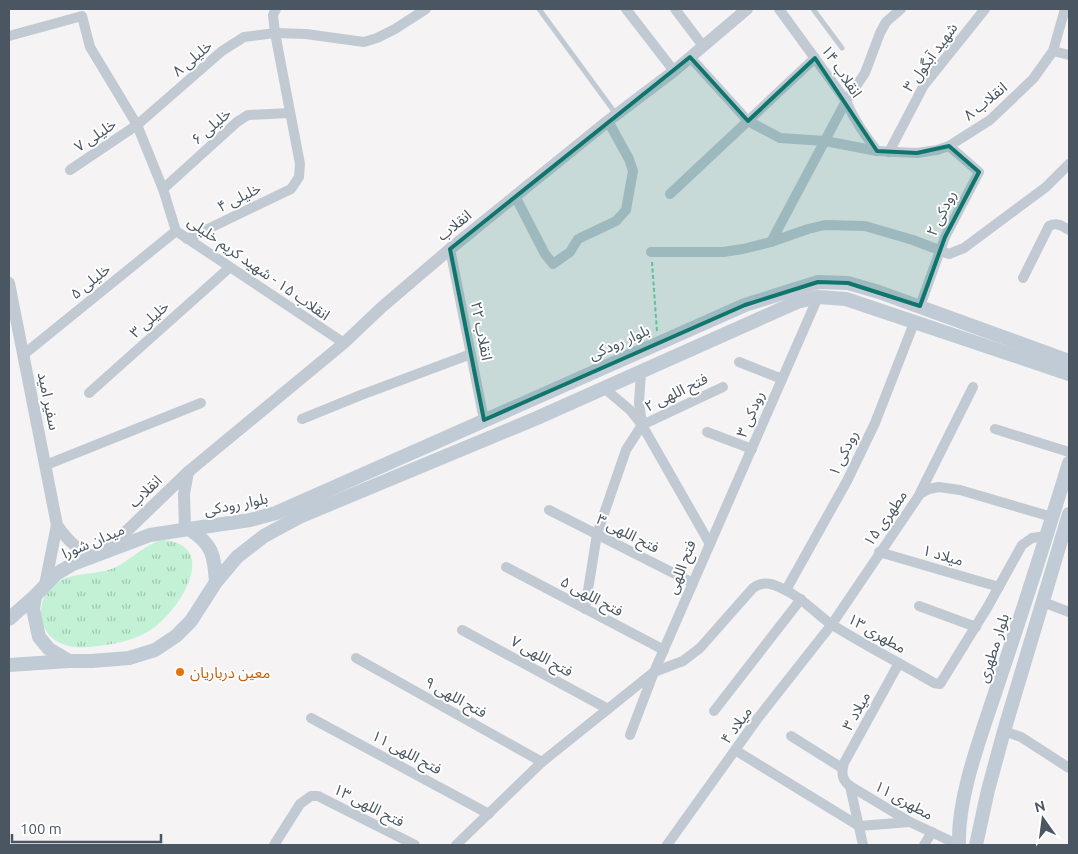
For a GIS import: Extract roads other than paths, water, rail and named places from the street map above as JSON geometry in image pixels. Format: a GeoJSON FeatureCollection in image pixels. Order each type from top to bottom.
{"type":"FeatureCollection","features":[{"type":"Feature","properties":{"kind":"main road","name":"بلوار رودکی"},"geometry":{"type":"LineString","coordinates":[[187,529],[250,520],[276,513],[658,342],[745,305],[818,282],[848,283],[920,306],[1062,361],[1069,374]]}},
{"type":"Feature","properties":{"kind":"main road","name":"بلوار رودکی"},"geometry":{"type":"LineString","coordinates":[[216,582],[237,557],[264,536],[299,518],[537,418],[796,302],[818,297],[846,299],[914,322],[1062,361]]}},
{"type":"Feature","properties":{"kind":"main road"},"geometry":{"type":"LineString","coordinates":[[1062,361],[1069,383]]}},
{"type":"Feature","properties":{"kind":"main road","name":"بلوار مطهری"},"geometry":{"type":"LineString","coordinates":[[959,845],[958,832],[964,798],[979,743],[1069,463]]}},
{"type":"Feature","properties":{"kind":"main road"},"geometry":{"type":"LineString","coordinates":[[978,844],[988,790],[1004,731],[1043,602],[1066,536],[1069,514]]}},
{"type":"Feature","properties":{"kind":"main road"},"geometry":{"type":"LineString","coordinates":[[250,520],[248,524],[249,532],[252,535],[264,536]]}},
{"type":"Feature","properties":{"kind":"main road"},"geometry":{"type":"LineString","coordinates":[[9,664],[129,658],[155,650],[176,636],[191,622],[216,582],[214,560],[210,548],[202,538],[187,529]]}},
{"type":"Feature","properties":{"kind":"main road","name":"میدان شورا"},"geometry":{"type":"LineString","coordinates":[[35,596],[56,574],[72,564],[150,535],[187,529]]}},
{"type":"Feature","properties":{"kind":"main road"},"geometry":{"type":"LineString","coordinates":[[35,596],[33,609],[38,637],[49,649],[69,661]]}},
{"type":"Feature","properties":{"kind":"main road"},"geometry":{"type":"LineString","coordinates":[[9,619],[35,596]]}},
{"type":"Feature","properties":{"kind":"street"},"geometry":{"type":"LineString","coordinates":[[276,9],[273,14],[274,33],[290,113]]}},
{"type":"Feature","properties":{"kind":"street","name":"خلیلی ۸"},"geometry":{"type":"LineString","coordinates":[[137,125],[222,51],[244,37],[274,33],[306,34],[364,42],[395,29],[426,9]]}},
{"type":"Feature","properties":{"kind":"street"},"geometry":{"type":"LineString","coordinates":[[626,9],[674,71]]}},
{"type":"Feature","properties":{"kind":"street"},"geometry":{"type":"LineString","coordinates":[[675,9],[703,46]]}},
{"type":"Feature","properties":{"kind":"street","name":"انقلاب"},"geometry":{"type":"LineString","coordinates":[[98,555],[188,472],[344,343],[382,307],[450,249],[612,118],[674,71],[747,9]]}},
{"type":"Feature","properties":{"kind":"street","name":"انقلاب ۱۴"},"geometry":{"type":"LineString","coordinates":[[779,9],[846,101],[852,115],[877,151]]}},
{"type":"Feature","properties":{"kind":"street"},"geometry":{"type":"LineString","coordinates":[[771,242],[846,101],[865,73],[875,43],[886,22],[901,9]]}},
{"type":"Feature","properties":{"kind":"street","name":"شهید آبگول ۳"},"geometry":{"type":"LineString","coordinates":[[888,152],[924,85],[985,9]]}},
{"type":"Feature","properties":{"kind":"street","name":"انقلاب ۸"},"geometry":{"type":"LineString","coordinates":[[690,57],[748,121],[780,138],[825,141],[877,151],[917,153],[949,146],[990,120],[1033,79],[1053,51],[1065,9]]}},
{"type":"Feature","properties":{"kind":"street","name":"انقلاب ۱۵ - شهید کریم خلیلی"},"geometry":{"type":"LineString","coordinates":[[9,36],[82,16],[90,47],[137,125],[163,189],[176,231],[344,343]]}},
{"type":"Feature","properties":{"kind":"street"},"geometry":{"type":"LineString","coordinates":[[1053,51],[1069,55]]}},
{"type":"Feature","properties":{"kind":"street"},"geometry":{"type":"LineString","coordinates":[[670,194],[815,58]]}},
{"type":"Feature","properties":{"kind":"street","name":"خلیلی ۴"},"geometry":{"type":"LineString","coordinates":[[187,238],[291,189],[299,177],[300,164],[290,113]]}},
{"type":"Feature","properties":{"kind":"street","name":"خلیلی ۶"},"geometry":{"type":"LineString","coordinates":[[163,189],[237,122],[248,115],[290,113]]}},
{"type":"Feature","properties":{"kind":"street"},"geometry":{"type":"LineString","coordinates":[[515,196],[544,254],[553,264],[570,252],[578,239],[616,221],[626,210],[633,171],[612,118]]}},
{"type":"Feature","properties":{"kind":"street","name":"خلیلی ۷"},"geometry":{"type":"LineString","coordinates":[[70,170],[137,125]]}},
{"type":"Feature","properties":{"kind":"street","name":"رودکی ۲"},"geometry":{"type":"LineString","coordinates":[[920,306],[939,252],[979,172],[949,146]]}},
{"type":"Feature","properties":{"kind":"street"},"geometry":{"type":"LineString","coordinates":[[651,252],[723,252],[771,242],[808,229],[825,226],[865,226],[913,240],[939,252],[956,253],[1046,187],[1069,164]]}},
{"type":"Feature","properties":{"kind":"street"},"geometry":{"type":"LineString","coordinates":[[1023,278],[1049,226],[1054,223],[1069,230]]}},
{"type":"Feature","properties":{"kind":"street","name":"خلیلی ۵"},"geometry":{"type":"LineString","coordinates":[[23,355],[176,231]]}},
{"type":"Feature","properties":{"kind":"street","name":"انقلاب ۲۲"},"geometry":{"type":"LineString","coordinates":[[450,249],[484,420]]}},
{"type":"Feature","properties":{"kind":"street","name":"خلیلی ۳"},"geometry":{"type":"LineString","coordinates":[[89,393],[229,268]]}},
{"type":"Feature","properties":{"kind":"street","name":"سفیر امید"},"geometry":{"type":"LineString","coordinates":[[9,283],[57,525],[45,585]]}},
{"type":"Feature","properties":{"kind":"street","name":"رودکی ۳"},"geometry":{"type":"LineString","coordinates":[[710,544],[818,297]]}},
{"type":"Feature","properties":{"kind":"street","name":"رودکی ۱"},"geometry":{"type":"LineString","coordinates":[[786,590],[846,481],[875,423],[914,322]]}},
{"type":"Feature","properties":{"kind":"street"},"geometry":{"type":"LineString","coordinates":[[302,420],[361,395],[471,354]]}},
{"type":"Feature","properties":{"kind":"street"},"geometry":{"type":"LineString","coordinates":[[739,362],[782,379]]}},
{"type":"Feature","properties":{"kind":"street"},"geometry":{"type":"LineString","coordinates":[[585,610],[597,534],[626,450],[642,425],[639,403],[641,372]]}},
{"type":"Feature","properties":{"kind":"street","name":"فتح اللهی ۲"},"geometry":{"type":"LineString","coordinates":[[642,425],[723,387]]}},
{"type":"Feature","properties":{"kind":"street"},"geometry":{"type":"LineString","coordinates":[[920,494],[973,387]]}},
{"type":"Feature","properties":{"kind":"street"},"geometry":{"type":"LineString","coordinates":[[604,388],[630,410],[642,425]]}},
{"type":"Feature","properties":{"kind":"street"},"geometry":{"type":"LineString","coordinates":[[46,465],[201,403]]}},
{"type":"Feature","properties":{"kind":"street","name":"فتح اللهی"},"geometry":{"type":"LineString","coordinates":[[630,735],[654,672],[710,544],[642,425]]}},
{"type":"Feature","properties":{"kind":"street"},"geometry":{"type":"LineString","coordinates":[[995,429],[1069,452]]}},
{"type":"Feature","properties":{"kind":"street"},"geometry":{"type":"LineString","coordinates":[[707,432],[752,449]]}},
{"type":"Feature","properties":{"kind":"street","name":"انقلاب"},"geometry":{"type":"LineString","coordinates":[[187,529],[184,494],[188,472]]}},
{"type":"Feature","properties":{"kind":"street","name":"مطهری ۱۵"},"geometry":{"type":"LineString","coordinates":[[832,624],[920,494],[929,488],[939,487],[960,490],[1052,517]]}},
{"type":"Feature","properties":{"kind":"street","name":"فتح اللهی ۳"},"geometry":{"type":"LineString","coordinates":[[549,510],[693,583]]}},
{"type":"Feature","properties":{"kind":"street","name":"سفیر امید"},"geometry":{"type":"LineString","coordinates":[[57,525],[77,549],[98,555]]}},
{"type":"Feature","properties":{"kind":"street","name":"مطهری ۱۳"},"geometry":{"type":"LineString","coordinates":[[654,672],[682,661],[700,648],[753,588],[759,584],[771,584],[801,599],[832,624],[934,683],[940,684],[976,627],[1022,545],[1032,538],[1046,536]]}},
{"type":"Feature","properties":{"kind":"street","name":"میلاد ۱"},"geometry":{"type":"LineString","coordinates":[[879,552],[999,587]]}},
{"type":"Feature","properties":{"kind":"street","name":"فتح اللهی ۵"},"geometry":{"type":"LineString","coordinates":[[506,567],[664,650]]}},
{"type":"Feature","properties":{"kind":"street"},"geometry":{"type":"LineString","coordinates":[[714,710],[801,599]]}},
{"type":"Feature","properties":{"kind":"street"},"geometry":{"type":"LineString","coordinates":[[1043,602],[1069,612]]}},
{"type":"Feature","properties":{"kind":"street"},"geometry":{"type":"LineString","coordinates":[[919,606],[976,627]]}},
{"type":"Feature","properties":{"kind":"street","name":"میلاد ۴"},"geometry":{"type":"LineString","coordinates":[[667,845],[758,718],[832,624]]}},
{"type":"Feature","properties":{"kind":"street","name":"فتح اللهی ۷"},"geometry":{"type":"LineString","coordinates":[[462,630],[608,709]]}},
{"type":"Feature","properties":{"kind":"street","name":"فتح اللهی ۹"},"geometry":{"type":"LineString","coordinates":[[356,658],[542,762]]}},
{"type":"Feature","properties":{"kind":"street","name":"میلاد ۳"},"geometry":{"type":"LineString","coordinates":[[842,771],[899,663]]}},
{"type":"Feature","properties":{"kind":"street","name":"فتح اللهی"},"geometry":{"type":"LineString","coordinates":[[456,845],[542,762],[654,672]]}},
{"type":"Feature","properties":{"kind":"street","name":"فتح اللهی ۱۱"},"geometry":{"type":"LineString","coordinates":[[311,718],[489,814]]}},
{"type":"Feature","properties":{"kind":"street"},"geometry":{"type":"LineString","coordinates":[[1004,731],[1021,737],[1069,768]]}},
{"type":"Feature","properties":{"kind":"street"},"geometry":{"type":"LineString","coordinates":[[790,736],[842,771]]}},
{"type":"Feature","properties":{"kind":"street"},"geometry":{"type":"LineString","coordinates":[[735,750],[859,826],[910,822]]}},
{"type":"Feature","properties":{"kind":"street","name":"مطهری ۱۱"},"geometry":{"type":"LineString","coordinates":[[842,771],[845,782],[850,786],[910,822],[959,845]]}},
{"type":"Feature","properties":{"kind":"street"},"geometry":{"type":"LineString","coordinates":[[850,786],[863,845]]}},
{"type":"Feature","properties":{"kind":"street","name":"فتح اللهی ۱۳"},"geometry":{"type":"LineString","coordinates":[[274,845],[300,804],[311,796],[318,796],[415,845]]}},
{"type":"Feature","properties":{"kind":"street"},"geometry":{"type":"LineString","coordinates":[[924,845],[932,832]]}},
{"type":"Feature","properties":{"kind":"lane"},"geometry":{"type":"LineString","coordinates":[[539,9],[612,118]]}},
{"type":"Feature","properties":{"kind":"lane"},"geometry":{"type":"LineString","coordinates":[[813,9],[842,48]]}},
{"type":"Feature","properties":{"kind":"place","name":"معین درباریان"},"geometry":{"type":"Point","coordinates":[180,672]}}]}
